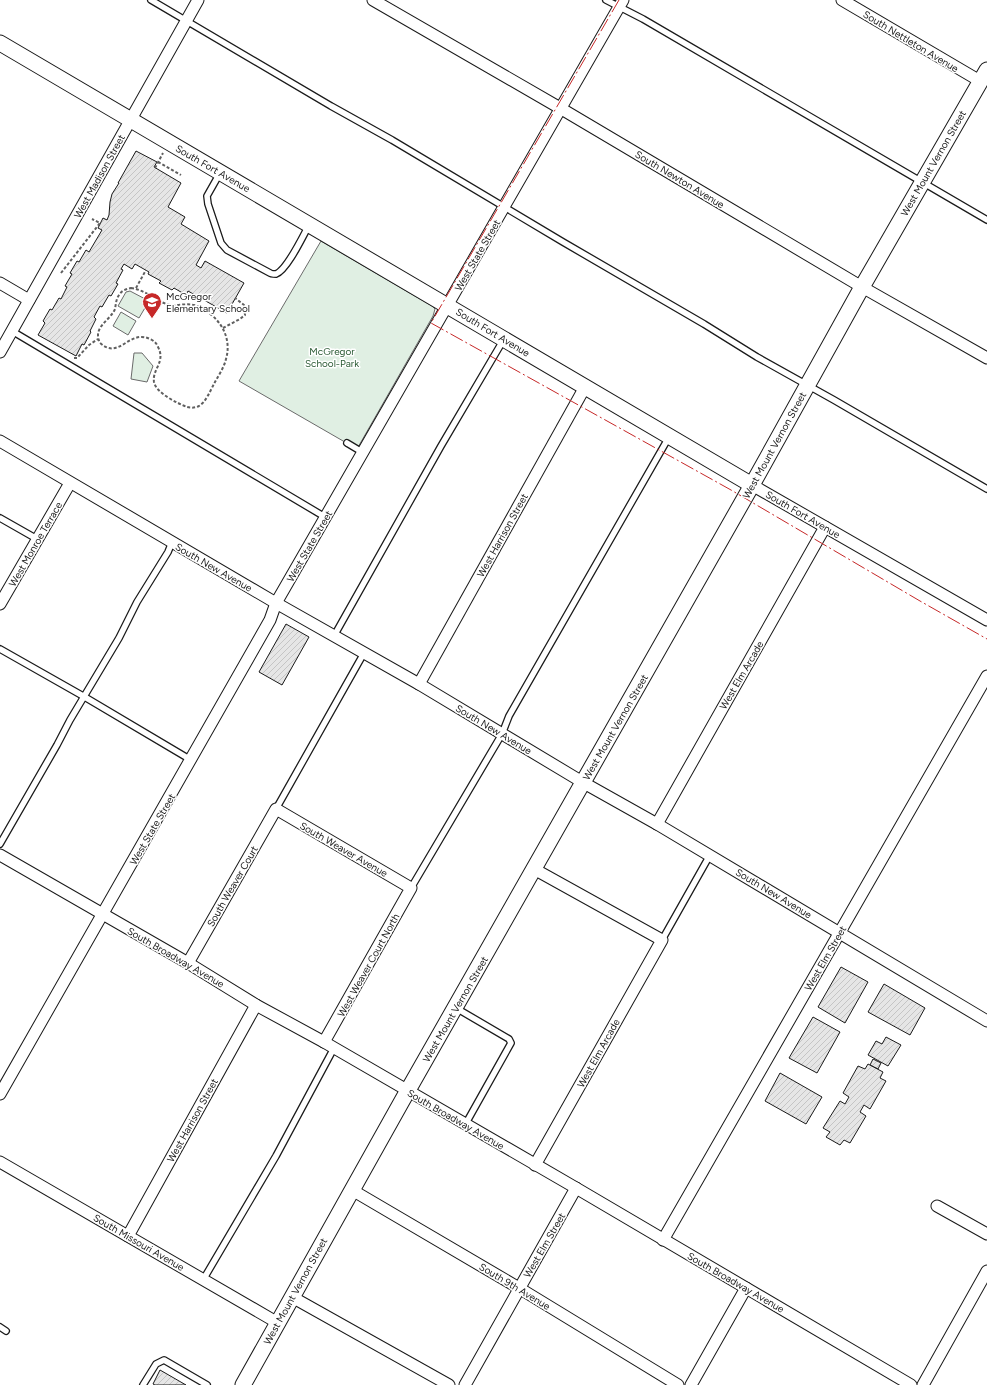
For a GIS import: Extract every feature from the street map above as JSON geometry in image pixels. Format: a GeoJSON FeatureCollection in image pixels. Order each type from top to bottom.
{"type":"FeatureCollection","features":[{"type":"Feature","properties":{"kind":"street","name":"West Madison Street"},"geometry":{"type":"LineString","coordinates":[[0,352],[198,0]]}},
{"type":"Feature","properties":{"kind":"street","name":"South Newton Avenue"},"geometry":{"type":"LineString","coordinates":[[372,0],[560,108],[862,287],[987,358]]}},
{"type":"Feature","properties":{"kind":"street","name":"South Nettleton Avenue"},"geometry":{"type":"LineString","coordinates":[[842,0],[984,75]]}},
{"type":"Feature","properties":{"kind":"street","name":"West State Street"},"geometry":{"type":"LineString","coordinates":[[0,1094],[270,620],[276,603],[362,452],[448,306],[560,108],[621,4]]}},
{"type":"Feature","properties":{"kind":"street","name":"South Fort Avenue"},"geometry":{"type":"LineString","coordinates":[[0,43],[752,485],[987,620]]}},
{"type":"Feature","properties":{"kind":"street","name":"West Mount Vernon Street"},"geometry":{"type":"LineString","coordinates":[[243,1385],[407,1092],[752,485],[862,287],[984,75]]}},
{"type":"Feature","properties":{"kind":"street"},"geometry":{"type":"LineString","coordinates":[[0,283],[29,300]]}},
{"type":"Feature","properties":{"kind":"street","name":"West Harrison Street"},"geometry":{"type":"LineString","coordinates":[[419,684],[585,387]]}},
{"type":"Feature","properties":{"kind":"street","name":"South New Avenue"},"geometry":{"type":"LineString","coordinates":[[0,441],[276,603],[419,684],[584,783],[710,855],[987,1021]]}},
{"type":"Feature","properties":{"kind":"street","name":"West Monroe Terrace"},"geometry":{"type":"LineString","coordinates":[[0,604],[70,483]]}},
{"type":"Feature","properties":{"kind":"street","name":"West Elm Arcade"},"geometry":{"type":"LineString","coordinates":[[657,824],[825,527]]}},
{"type":"Feature","properties":{"kind":"street","name":"West Elm Street"},"geometry":{"type":"LineString","coordinates":[[663,1240],[987,676]]}},
{"type":"Feature","properties":{"kind":"street","name":"South Weaver Avenue"},"geometry":{"type":"LineString","coordinates":[[276,809],[411,888]]}},
{"type":"Feature","properties":{"kind":"street","name":"South Weaver Court"},"geometry":{"type":"LineString","coordinates":[[188,963],[276,809]]}},
{"type":"Feature","properties":{"kind":"street","name":"South Broadway Avenue"},"geometry":{"type":"LineString","coordinates":[[0,855],[188,963],[256,1005],[324,1042],[407,1092],[576,1188],[911,1385]]}},
{"type":"Feature","properties":{"kind":"street"},"geometry":{"type":"LineString","coordinates":[[534,869],[662,940]]}},
{"type":"Feature","properties":{"kind":"street","name":"West Weaver Court North"},"geometry":{"type":"LineString","coordinates":[[324,1042],[411,888]]}},
{"type":"Feature","properties":{"kind":"street","name":"West Elm Arcade"},"geometry":{"type":"LineString","coordinates":[[535,1165],[662,940]]}},
{"type":"Feature","properties":{"kind":"street","name":"West Harrison Street"},"geometry":{"type":"LineString","coordinates":[[128,1236],[256,1005]]}},
{"type":"Feature","properties":{"kind":"street","name":"South Missouri Avenue"},"geometry":{"type":"LineString","coordinates":[[0,1162],[278,1323]]}},
{"type":"Feature","properties":{"kind":"street","name":"West Elm Street"},"geometry":{"type":"LineString","coordinates":[[465,1385],[576,1188]]}},
{"type":"Feature","properties":{"kind":"street","name":"South 9th Avenue"},"geometry":{"type":"LineString","coordinates":[[352,1190],[519,1288],[678,1385]]}},
{"type":"Feature","properties":{"kind":"street"},"geometry":{"type":"LineString","coordinates":[[937,1206],[987,1234]]}},
{"type":"Feature","properties":{"kind":"street"},"geometry":{"type":"LineString","coordinates":[[923,1385],[987,1271]]}},
{"type":"Feature","properties":{"kind":"street"},"geometry":{"type":"LineString","coordinates":[[691,1385],[746,1288]]}},
{"type":"Feature","properties":{"kind":"street"},"geometry":{"type":"LineString","coordinates":[[292,1297],[449,1385]]}},
{"type":"Feature","properties":{"kind":"lane"},"geometry":{"type":"LineString","coordinates":[[151,0],[698,320],[756,357],[808,384],[987,489]]}},
{"type":"Feature","properties":{"kind":"lane"},"geometry":{"type":"LineString","coordinates":[[606,0],[621,4],[650,23],[987,220]]}},
{"type":"Feature","properties":{"kind":"lane"},"geometry":{"type":"LineString","coordinates":[[220,172],[207,196],[208,204],[221,243],[227,250],[270,274],[276,274],[282,270],[289,261],[310,225]]}},
{"type":"Feature","properties":{"kind":"lane"},"geometry":{"type":"LineString","coordinates":[[12,331],[325,517]]}},
{"type":"Feature","properties":{"kind":"lane"},"geometry":{"type":"LineString","coordinates":[[334,636],[441,446],[504,339]]}},
{"type":"Feature","properties":{"kind":"lane"},"geometry":{"type":"LineString","coordinates":[[411,888],[502,734],[509,716],[670,436]]}},
{"type":"Feature","properties":{"kind":"lane"},"geometry":{"type":"LineString","coordinates":[[347,443],[362,452]]}},
{"type":"Feature","properties":{"kind":"lane"},"geometry":{"type":"LineString","coordinates":[[0,518],[37,540]]}},
{"type":"Feature","properties":{"kind":"lane"},"geometry":{"type":"LineString","coordinates":[[0,844],[83,696],[119,638],[137,602],[168,552],[172,542]]}},
{"type":"Feature","properties":{"kind":"lane"},"geometry":{"type":"LineString","coordinates":[[0,649],[83,696],[190,760]]}},
{"type":"Feature","properties":{"kind":"lane"},"geometry":{"type":"LineString","coordinates":[[276,809],[364,653]]}},
{"type":"Feature","properties":{"kind":"lane"},"geometry":{"type":"LineString","coordinates":[[662,940],[710,855]]}},
{"type":"Feature","properties":{"kind":"lane"},"geometry":{"type":"LineString","coordinates":[[456,1008],[509,1039],[511,1043],[465,1125]]}},
{"type":"Feature","properties":{"kind":"lane"},"geometry":{"type":"LineString","coordinates":[[203,1280],[276,1156],[334,1048]]}},
{"type":"Feature","properties":{"kind":"lane"},"geometry":{"type":"LineString","coordinates":[[0,1327],[6,1331]]}},
{"type":"Feature","properties":{"kind":"lane"},"geometry":{"type":"LineString","coordinates":[[144,1385],[156,1364],[164,1360],[207,1385]]}},
{"type":"Feature","properties":{"kind":"path"},"geometry":{"type":"LineString","coordinates":[[155,168],[164,151]]}},
{"type":"Feature","properties":{"kind":"path"},"geometry":{"type":"LineString","coordinates":[[158,162],[181,175]]}},
{"type":"Feature","properties":{"kind":"path"},"geometry":{"type":"LineString","coordinates":[[61,273],[100,223],[92,219]]}},
{"type":"Feature","properties":{"kind":"path"},"geometry":{"type":"LineString","coordinates":[[136,288],[146,270]]}},
{"type":"Feature","properties":{"kind":"path"},"geometry":{"type":"LineString","coordinates":[[131,288],[136,288],[169,305],[194,305],[211,314],[223,328],[228,345],[226,360],[203,402],[199,406],[193,408],[174,400],[156,387],[154,379],[161,359],[159,349],[154,341],[143,337],[134,338],[120,346],[112,348],[102,345],[98,340],[99,329],[114,310],[117,298],[125,290],[131,288]]}},
{"type":"Feature","properties":{"kind":"path"},"geometry":{"type":"LineString","coordinates":[[223,328],[245,315],[244,304],[235,298]]}},
{"type":"Feature","properties":{"kind":"path"},"geometry":{"type":"LineString","coordinates":[[69,354],[77,358],[89,345],[98,340]]}},
{"type":"Feature","properties":{"kind":"green space","name":"McGregor School-Park"},"geometry":{"type":"Polygon","coordinates":[[[321,241],[435,309],[433,316],[357,449],[239,381],[321,241]]]}},
{"type":"Feature","properties":{"kind":"green space"},"geometry":{"type":"Polygon","coordinates":[[[130,291],[149,301],[139,318],[118,306],[126,292],[130,291]]]}},
{"type":"Feature","properties":{"kind":"green space"},"geometry":{"type":"Polygon","coordinates":[[[121,312],[136,321],[128,335],[113,326],[121,312]]]}},
{"type":"Feature","properties":{"kind":"green space"},"geometry":{"type":"Polygon","coordinates":[[[134,353],[142,353],[153,366],[147,382],[131,379],[134,353]]]}},
{"type":"Feature","properties":{"kind":"building"},"geometry":{"type":"Polygon","coordinates":[[[136,151],[157,162],[154,167],[181,183],[168,207],[185,217],[181,224],[209,241],[196,265],[201,268],[205,261],[244,283],[227,313],[188,291],[186,295],[174,288],[172,290],[159,283],[161,281],[148,274],[149,272],[135,264],[132,269],[124,264],[121,269],[123,270],[116,283],[118,284],[102,307],[100,306],[94,317],[96,319],[90,331],[91,332],[84,345],[82,344],[76,356],[38,335],[45,323],[43,321],[50,309],[52,310],[59,298],[61,299],[67,287],[65,286],[72,274],[70,273],[77,261],[79,262],[86,250],[89,252],[102,230],[98,228],[103,218],[107,220],[112,194],[136,151]]]}},
{"type":"Feature","properties":{"kind":"building"},"geometry":{"type":"Polygon","coordinates":[[[286,624],[309,637],[282,685],[259,672],[286,624]]]}},
{"type":"Feature","properties":{"kind":"building"},"geometry":{"type":"Polygon","coordinates":[[[841,967],[868,982],[845,1023],[818,1007],[841,967]]]}},
{"type":"Feature","properties":{"kind":"building"},"geometry":{"type":"Polygon","coordinates":[[[884,984],[925,1008],[910,1035],[868,1012],[884,984]]]}},
{"type":"Feature","properties":{"kind":"building"},"geometry":{"type":"Polygon","coordinates":[[[813,1017],[840,1032],[817,1073],[789,1058],[813,1017]]]}},
{"type":"Feature","properties":{"kind":"building"},"geometry":{"type":"Polygon","coordinates":[[[886,1037],[901,1045],[888,1066],[868,1055],[876,1041],[882,1044],[886,1037]]]}},
{"type":"Feature","properties":{"kind":"building"},"geometry":{"type":"Polygon","coordinates":[[[873,1059],[881,1063],[878,1069],[870,1065],[873,1059]]]}},
{"type":"Feature","properties":{"kind":"building"},"geometry":{"type":"Polygon","coordinates":[[[868,1064],[883,1072],[880,1078],[886,1081],[870,1109],[864,1105],[860,1112],[866,1116],[850,1143],[844,1140],[840,1145],[826,1137],[830,1132],[823,1128],[840,1101],[845,1104],[849,1097],[843,1093],[858,1066],[865,1069],[868,1064]]]}},
{"type":"Feature","properties":{"kind":"building"},"geometry":{"type":"Polygon","coordinates":[[[780,1073],[822,1097],[806,1124],[765,1101],[780,1073]]]}},
{"type":"Feature","properties":{"kind":"building"},"geometry":{"type":"Polygon","coordinates":[[[160,1370],[186,1385],[153,1384],[160,1370]]]}},
{"type":"Feature","properties":{"kind":"power"},"geometry":{"type":"LineString","coordinates":[[619,0],[431,323],[731,490],[987,639]]}},
{"type":"Feature","properties":{"kind":"place","name":"McGregor Elementary School"},"geometry":{"type":"Point","coordinates":[152,319]}}]}
